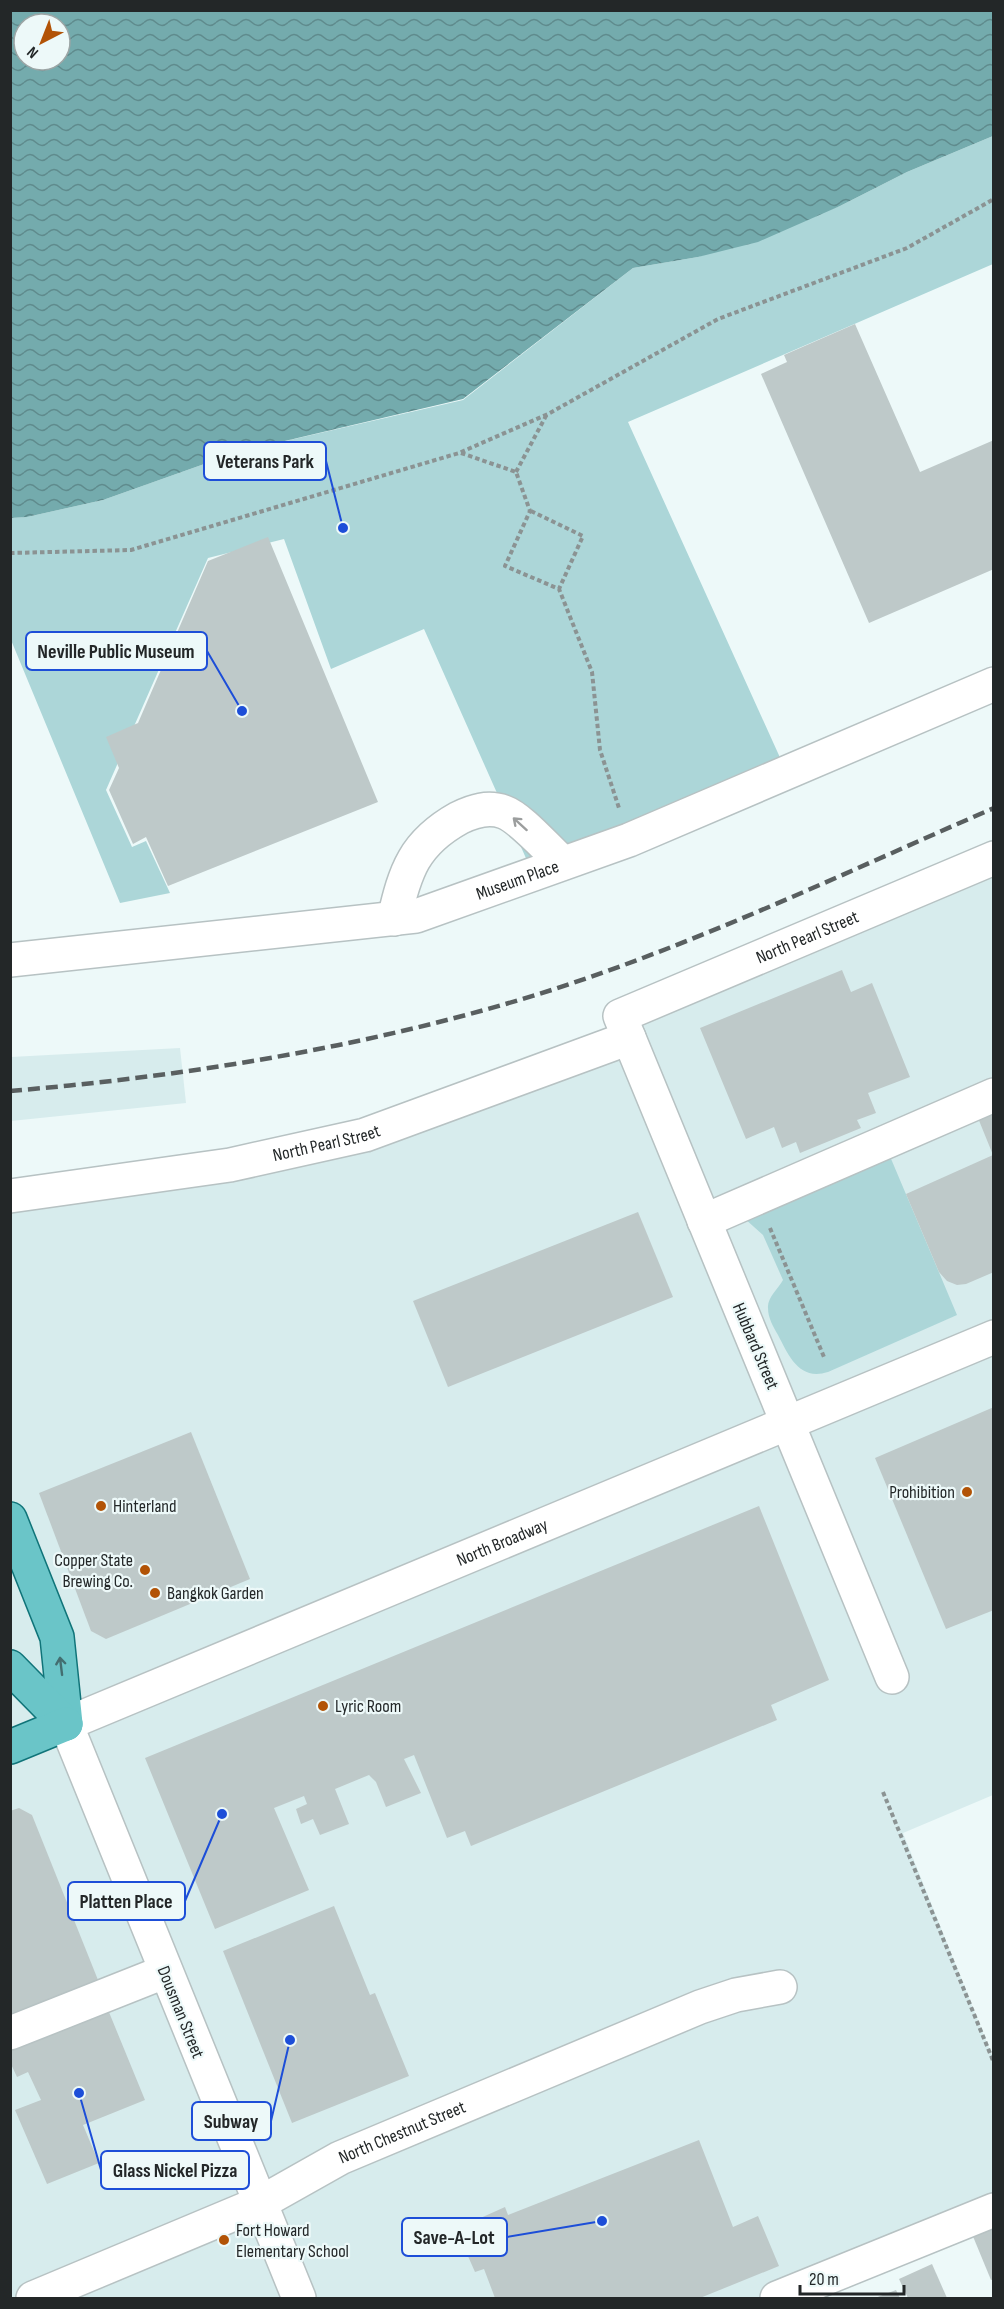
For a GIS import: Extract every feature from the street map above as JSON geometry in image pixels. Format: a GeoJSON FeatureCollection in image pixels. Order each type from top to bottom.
{"type":"FeatureCollection","features":[{"type":"Feature","properties":{"kind":"main road","name":"Dousman Street"},"geometry":{"type":"LineString","coordinates":[[10,1519],[57,1637],[66,1724]]}},
{"type":"Feature","properties":{"kind":"main road","name":"Dousman Street"},"geometry":{"type":"LineString","coordinates":[[10,1666],[66,1724]]}},
{"type":"Feature","properties":{"kind":"main road","name":"North Broadway"},"geometry":{"type":"LineString","coordinates":[[10,1747],[66,1724]]}},
{"type":"Feature","properties":{"kind":"street","name":"Museum Place"},"geometry":{"type":"LineString","coordinates":[[10,960],[416,916],[629,840],[993,684]]}},
{"type":"Feature","properties":{"kind":"street"},"geometry":{"type":"LineString","coordinates":[[394,919],[403,882],[420,848],[445,826],[483,809],[506,812],[563,863]]}},
{"type":"Feature","properties":{"kind":"street","name":"North Pearl Street"},"geometry":{"type":"LineString","coordinates":[[10,1196],[230,1165],[365,1135],[624,1027],[993,858]]}},
{"type":"Feature","properties":{"kind":"street","name":"Hubbard Street"},"geometry":{"type":"LineString","coordinates":[[624,1027],[892,1677]]}},
{"type":"Feature","properties":{"kind":"street"},"geometry":{"type":"LineString","coordinates":[[704,1221],[993,1095]]}},
{"type":"Feature","properties":{"kind":"street","name":"North Broadway"},"geometry":{"type":"LineString","coordinates":[[66,1724],[993,1337]]}},
{"type":"Feature","properties":{"kind":"street","name":"Dousman Street"},"geometry":{"type":"LineString","coordinates":[[66,1724],[164,1972],[299,2298]]}},
{"type":"Feature","properties":{"kind":"street"},"geometry":{"type":"LineString","coordinates":[[10,2033],[164,1972]]}},
{"type":"Feature","properties":{"kind":"street","name":"North Chestnut Street"},"geometry":{"type":"LineString","coordinates":[[33,2298],[260,2203],[340,2157],[700,2007],[736,1995],[780,1987]]}},
{"type":"Feature","properties":{"kind":"street"},"geometry":{"type":"LineString","coordinates":[[777,2298],[993,2210]]}},
{"type":"Feature","properties":{"kind":"path"},"geometry":{"type":"LineString","coordinates":[[10,553],[131,550],[459,453],[548,414],[718,319],[908,248],[993,198]]}},
{"type":"Feature","properties":{"kind":"path"},"geometry":{"type":"LineString","coordinates":[[548,414],[516,472],[531,511],[583,536],[559,589]]}},
{"type":"Feature","properties":{"kind":"path"},"geometry":{"type":"LineString","coordinates":[[459,453],[516,472]]}},
{"type":"Feature","properties":{"kind":"path"},"geometry":{"type":"LineString","coordinates":[[531,511],[505,566],[559,589],[592,672],[600,750],[619,809]]}},
{"type":"Feature","properties":{"kind":"path"},"geometry":{"type":"LineString","coordinates":[[758,1199],[824,1357]]}},
{"type":"Feature","properties":{"kind":"path"},"geometry":{"type":"LineString","coordinates":[[883,1792],[993,2063]]}},
{"type":"Feature","properties":{"kind":"shaded area"},"geometry":{"type":"Polygon","coordinates":[[[993,136],[993,264],[628,422],[787,773],[533,874],[424,629],[331,669],[284,539],[208,558],[106,790],[132,847],[146,841],[170,893],[120,903],[11,640],[10,518],[27,517],[103,500],[238,452],[463,400],[633,268],[698,257],[840,206],[907,172],[993,136]]]}},
{"type":"Feature","properties":{"kind":"shaded area"},"geometry":{"type":"Polygon","coordinates":[[[993,858],[993,1795],[903,1833],[993,2058],[993,2210],[777,2298],[11,2298],[10,1196],[230,1165],[598,1050],[620,1016],[993,858]]]}},
{"type":"Feature","properties":{"kind":"shaded area"},"geometry":{"type":"Polygon","coordinates":[[[180,1048],[186,1103],[11,1121],[11,1057],[180,1048]]]}},
{"type":"Feature","properties":{"kind":"shaded area"},"geometry":{"type":"Polygon","coordinates":[[[889,1154],[957,1315],[828,1372],[818,1374],[802,1370],[786,1351],[768,1312],[771,1297],[783,1280],[763,1235],[744,1218],[889,1154]]]}},
{"type":"Feature","properties":{"kind":"water"},"geometry":{"type":"Polygon","coordinates":[[[10,11],[993,11],[993,136],[907,172],[840,206],[758,242],[698,257],[633,268],[463,399],[238,452],[103,500],[27,517],[11,518],[10,11]]]}},
{"type":"Feature","properties":{"kind":"building"},"geometry":{"type":"Polygon","coordinates":[[[855,324],[920,472],[994,440],[994,569],[869,623],[761,374],[787,362],[784,355],[855,324]]]}},
{"type":"Feature","properties":{"kind":"building"},"geometry":{"type":"Polygon","coordinates":[[[268,537],[378,802],[168,886],[146,837],[133,844],[109,790],[119,768],[106,737],[138,723],[208,561],[268,537]]]}},
{"type":"Feature","properties":{"kind":"building"},"geometry":{"type":"Polygon","coordinates":[[[842,970],[851,992],[872,983],[910,1077],[868,1093],[876,1113],[857,1120],[861,1128],[800,1153],[796,1142],[782,1148],[774,1127],[746,1139],[700,1028],[842,970]]]}},
{"type":"Feature","properties":{"kind":"building"},"geometry":{"type":"Polygon","coordinates":[[[994,1111],[994,1272],[966,1284],[957,1285],[947,1281],[939,1272],[906,1194],[993,1155],[978,1118],[994,1111]]]}},
{"type":"Feature","properties":{"kind":"building"},"geometry":{"type":"Polygon","coordinates":[[[638,1212],[673,1297],[448,1387],[413,1301],[638,1212]]]}},
{"type":"Feature","properties":{"kind":"building"},"geometry":{"type":"Polygon","coordinates":[[[994,1407],[994,1610],[946,1629],[875,1458],[994,1407]]]}},
{"type":"Feature","properties":{"kind":"building"},"geometry":{"type":"Polygon","coordinates":[[[191,1432],[250,1579],[106,1639],[91,1631],[39,1493],[191,1432]]]}},
{"type":"Feature","properties":{"kind":"building"},"geometry":{"type":"Polygon","coordinates":[[[759,1506],[829,1680],[771,1705],[777,1720],[471,1846],[465,1831],[447,1838],[414,1755],[404,1759],[421,1793],[386,1807],[376,1782],[369,1775],[335,1789],[349,1824],[320,1835],[313,1819],[301,1824],[296,1809],[307,1804],[304,1796],[274,1808],[309,1890],[215,1929],[145,1758],[759,1506]]]}},
{"type":"Feature","properties":{"kind":"building"},"geometry":{"type":"Polygon","coordinates":[[[19,1808],[32,1815],[98,1980],[10,2014],[10,1811],[19,1808]]]}},
{"type":"Feature","properties":{"kind":"building"},"geometry":{"type":"Polygon","coordinates":[[[334,1906],[370,1995],[375,1993],[409,2076],[292,2123],[223,1951],[334,1906]]]}},
{"type":"Feature","properties":{"kind":"building"},"geometry":{"type":"Polygon","coordinates":[[[104,2000],[145,2100],[83,2125],[99,2163],[47,2184],[15,2110],[41,2100],[28,2072],[17,2077],[10,2062],[10,2039],[104,2000]]]}},
{"type":"Feature","properties":{"kind":"building"},"geometry":{"type":"Polygon","coordinates":[[[699,2140],[733,2227],[758,2216],[779,2266],[700,2298],[495,2298],[484,2269],[475,2272],[456,2229],[505,2207],[508,2215],[699,2140]]]}},
{"type":"Feature","properties":{"kind":"building"},"geometry":{"type":"Polygon","coordinates":[[[994,2225],[994,2279],[991,2280],[972,2234],[994,2225]]]}},
{"type":"Feature","properties":{"kind":"building"},"geometry":{"type":"Polygon","coordinates":[[[932,2264],[947,2298],[908,2298],[899,2279],[932,2264]]]}},
{"type":"Feature","properties":{"kind":"building"},"geometry":{"type":"Polygon","coordinates":[[[896,2290],[900,2298],[875,2298],[896,2290]]]}},
{"type":"Feature","properties":{"kind":"railway"},"geometry":{"type":"LineString","coordinates":[[10,1091],[144,1077],[277,1057],[474,1013],[597,975],[712,931],[994,808]]}},
{"type":"Feature","properties":{"kind":"place","name":"Veterans Park"},"geometry":{"type":"Point","coordinates":[343,528]}},
{"type":"Feature","properties":{"kind":"place","name":"Neville Public Museum"},"geometry":{"type":"Point","coordinates":[242,711]}},
{"type":"Feature","properties":{"kind":"place","name":"Prohibition"},"geometry":{"type":"Point","coordinates":[967,1492]}},
{"type":"Feature","properties":{"kind":"place","name":"Hinterland"},"geometry":{"type":"Point","coordinates":[101,1506]}},
{"type":"Feature","properties":{"kind":"place","name":"Copper State Brewing Co."},"geometry":{"type":"Point","coordinates":[145,1570]}},
{"type":"Feature","properties":{"kind":"place","name":"Bangkok Garden"},"geometry":{"type":"Point","coordinates":[155,1593]}},
{"type":"Feature","properties":{"kind":"place","name":"Lyric Room"},"geometry":{"type":"Point","coordinates":[323,1706]}},
{"type":"Feature","properties":{"kind":"place","name":"Platten Place"},"geometry":{"type":"Point","coordinates":[222,1814]}},
{"type":"Feature","properties":{"kind":"place","name":"Subway"},"geometry":{"type":"Point","coordinates":[290,2040]}},
{"type":"Feature","properties":{"kind":"place","name":"Glass Nickel Pizza"},"geometry":{"type":"Point","coordinates":[79,2093]}},
{"type":"Feature","properties":{"kind":"place","name":"Save-A-Lot"},"geometry":{"type":"Point","coordinates":[602,2221]}},
{"type":"Feature","properties":{"kind":"place","name":"Fort Howard Elementary School"},"geometry":{"type":"Point","coordinates":[224,2240]}}]}
